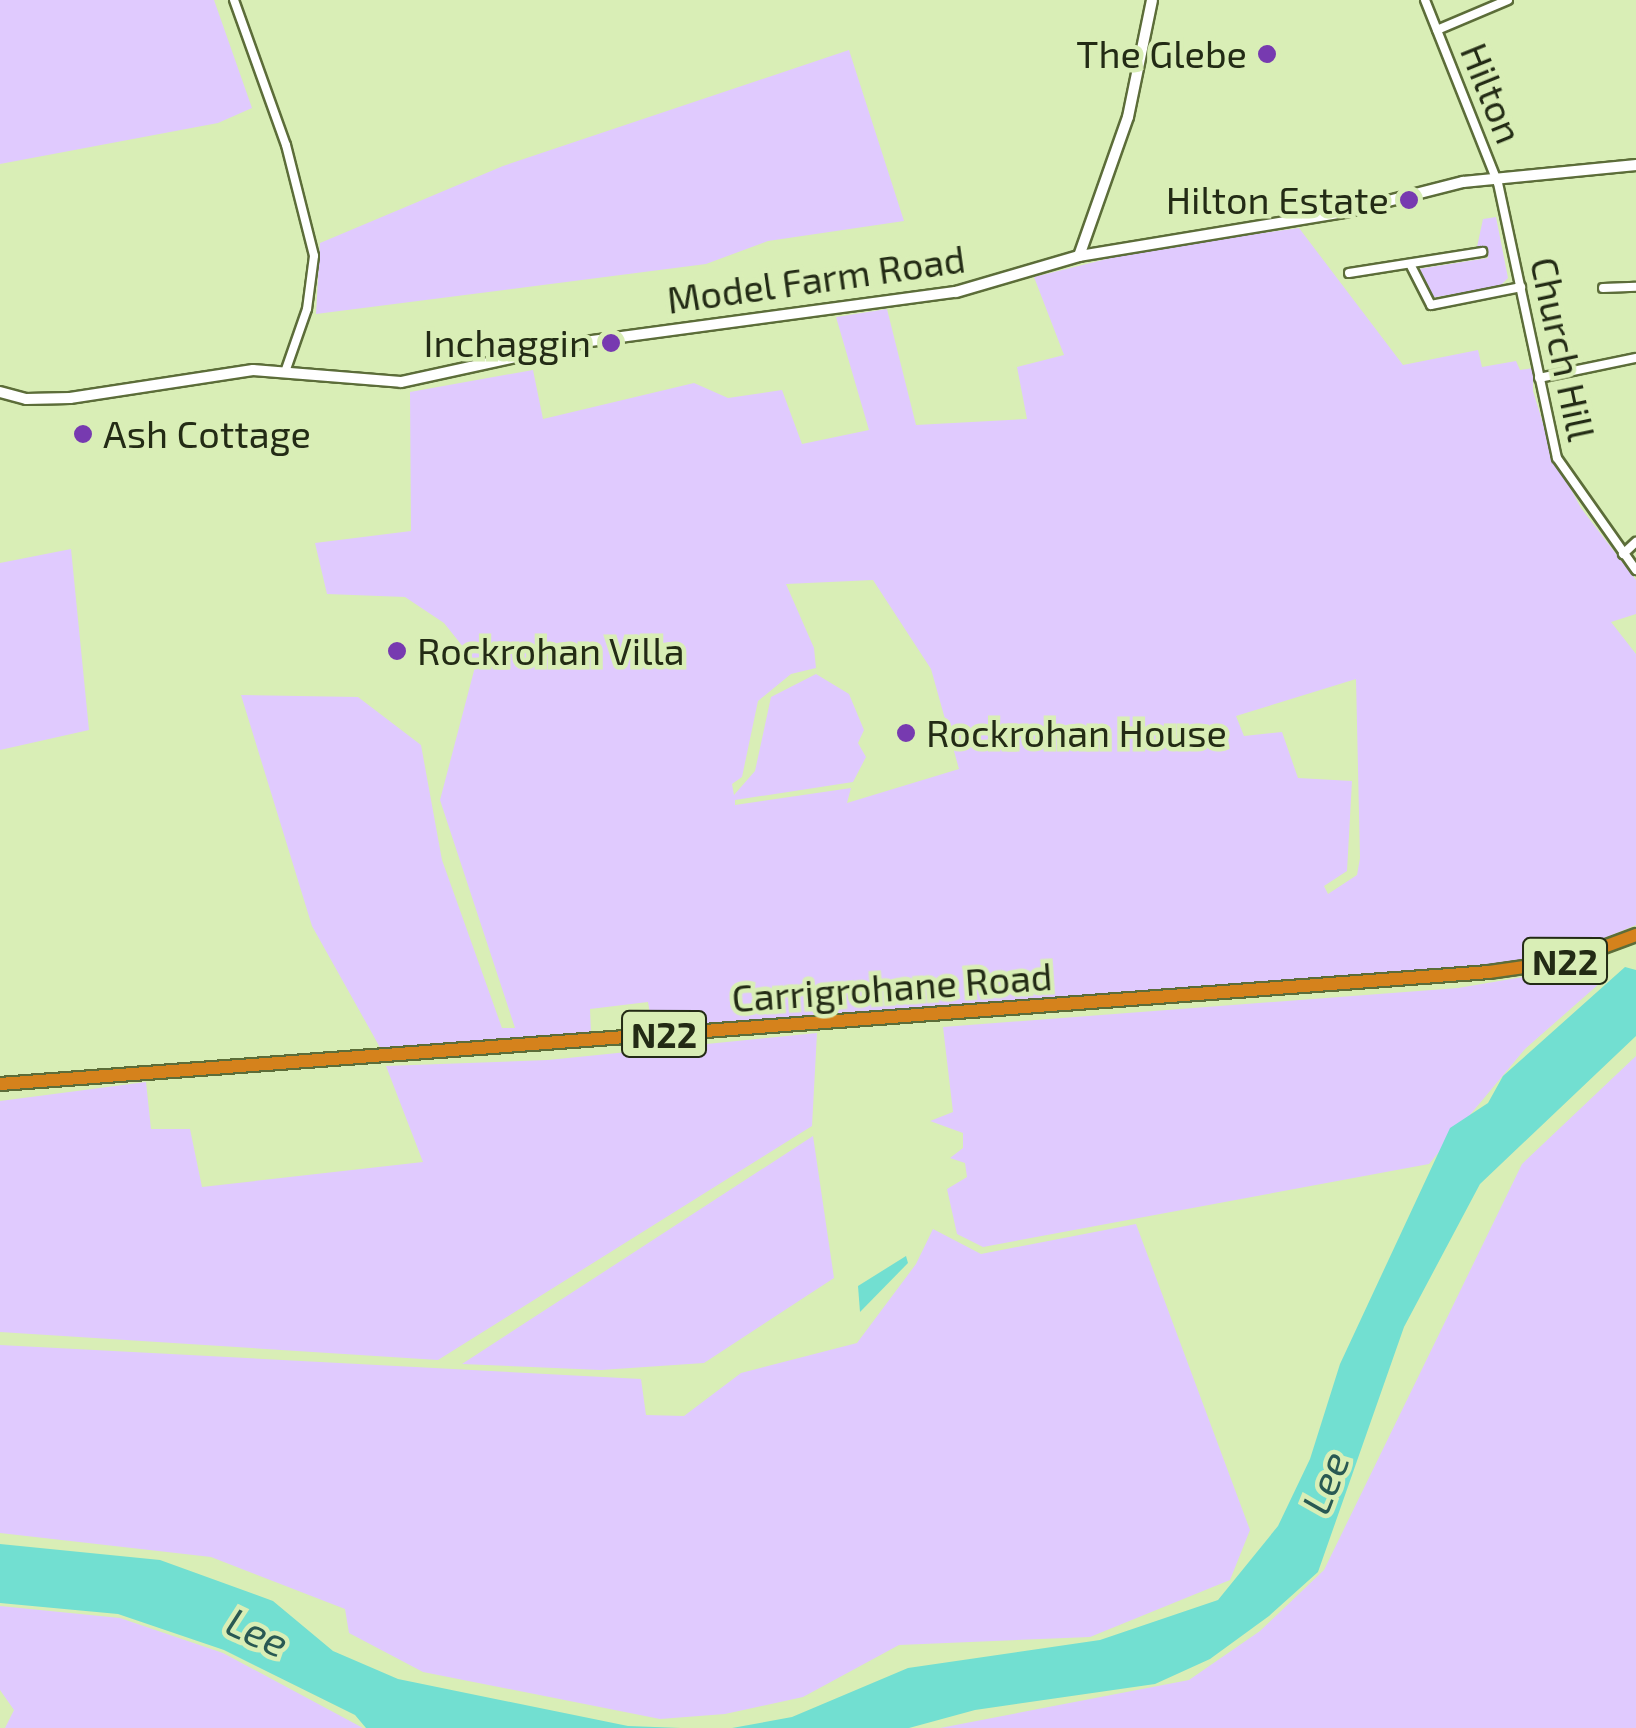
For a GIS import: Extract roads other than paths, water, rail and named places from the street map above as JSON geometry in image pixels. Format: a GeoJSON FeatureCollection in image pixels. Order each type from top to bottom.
{"type":"FeatureCollection","features":[{"type":"Feature","properties":{"kind":"highway","name":"Carrigrohane Road"},"geometry":{"type":"LineString","coordinates":[[0,1084],[1489,972],[1566,961],[1636,935]]}},
{"type":"Feature","properties":{"kind":"main road"},"geometry":{"type":"LineString","coordinates":[[1079,256],[1128,117],[1152,0]]}},
{"type":"Feature","properties":{"kind":"main road","name":"Model Farm Road"},"geometry":{"type":"LineString","coordinates":[[0,392],[26,399],[70,398],[193,376],[285,372],[401,382],[584,342],[956,292],[1079,256],[1345,212],[1496,177],[1636,165]]}},
{"type":"Feature","properties":{"kind":"street"},"geometry":{"type":"LineString","coordinates":[[234,0],[286,145],[314,256],[307,309],[285,372]]}},
{"type":"Feature","properties":{"kind":"street","name":"Hilton"},"geometry":{"type":"LineString","coordinates":[[1426,0],[1496,177]]}},
{"type":"Feature","properties":{"kind":"street","name":"Hilton"},"geometry":{"type":"LineString","coordinates":[[1437,30],[1508,0]]}},
{"type":"Feature","properties":{"kind":"street","name":"Church Hill"},"geometry":{"type":"LineString","coordinates":[[1496,177],[1557,458],[1636,570]]}},
{"type":"Feature","properties":{"kind":"street"},"geometry":{"type":"LineString","coordinates":[[1349,273],[1482,252]]}},
{"type":"Feature","properties":{"kind":"street"},"geometry":{"type":"LineString","coordinates":[[1410,264],[1432,305],[1522,287]]}},
{"type":"Feature","properties":{"kind":"street"},"geometry":{"type":"LineString","coordinates":[[1602,288],[1636,287]]}},
{"type":"Feature","properties":{"kind":"street"},"geometry":{"type":"LineString","coordinates":[[1539,378],[1636,358]]}},
{"type":"Feature","properties":{"kind":"street"},"geometry":{"type":"LineString","coordinates":[[1623,554],[1636,542]]}},
{"type":"Feature","properties":{"kind":"water","name":"Lee"},"geometry":{"type":"Polygon","coordinates":[[[1625,967],[1636,970],[1636,1036],[1480,1184],[1404,1327],[1318,1572],[1269,1616],[1210,1659],[1155,1684],[975,1710],[909,1728],[732,1728],[792,1717],[908,1668],[1100,1640],[1218,1600],[1278,1526],[1310,1459],[1340,1364],[1450,1128],[1488,1103],[1503,1076],[1625,967]]]}},
{"type":"Feature","properties":{"kind":"water"},"geometry":{"type":"Polygon","coordinates":[[[906,1256],[908,1263],[860,1312],[858,1286],[906,1256]]]}},
{"type":"Feature","properties":{"kind":"water","name":"Lee"},"geometry":{"type":"Polygon","coordinates":[[[0,1544],[160,1560],[273,1601],[333,1651],[398,1679],[628,1726],[681,1728],[366,1728],[355,1715],[224,1650],[118,1614],[0,1603],[0,1544]]]}},
{"type":"Feature","properties":{"kind":"place","name":"The Glebe"},"geometry":{"type":"Point","coordinates":[1267,54]}},
{"type":"Feature","properties":{"kind":"place","name":"Hilton Estate"},"geometry":{"type":"Point","coordinates":[1409,200]}},
{"type":"Feature","properties":{"kind":"place","name":"Inchaggin"},"geometry":{"type":"Point","coordinates":[611,343]}},
{"type":"Feature","properties":{"kind":"place","name":"Ash Cottage"},"geometry":{"type":"Point","coordinates":[83,434]}},
{"type":"Feature","properties":{"kind":"place","name":"Rockrohan Villa"},"geometry":{"type":"Point","coordinates":[397,651]}},
{"type":"Feature","properties":{"kind":"place","name":"Rockrohan House"},"geometry":{"type":"Point","coordinates":[906,733]}}]}
